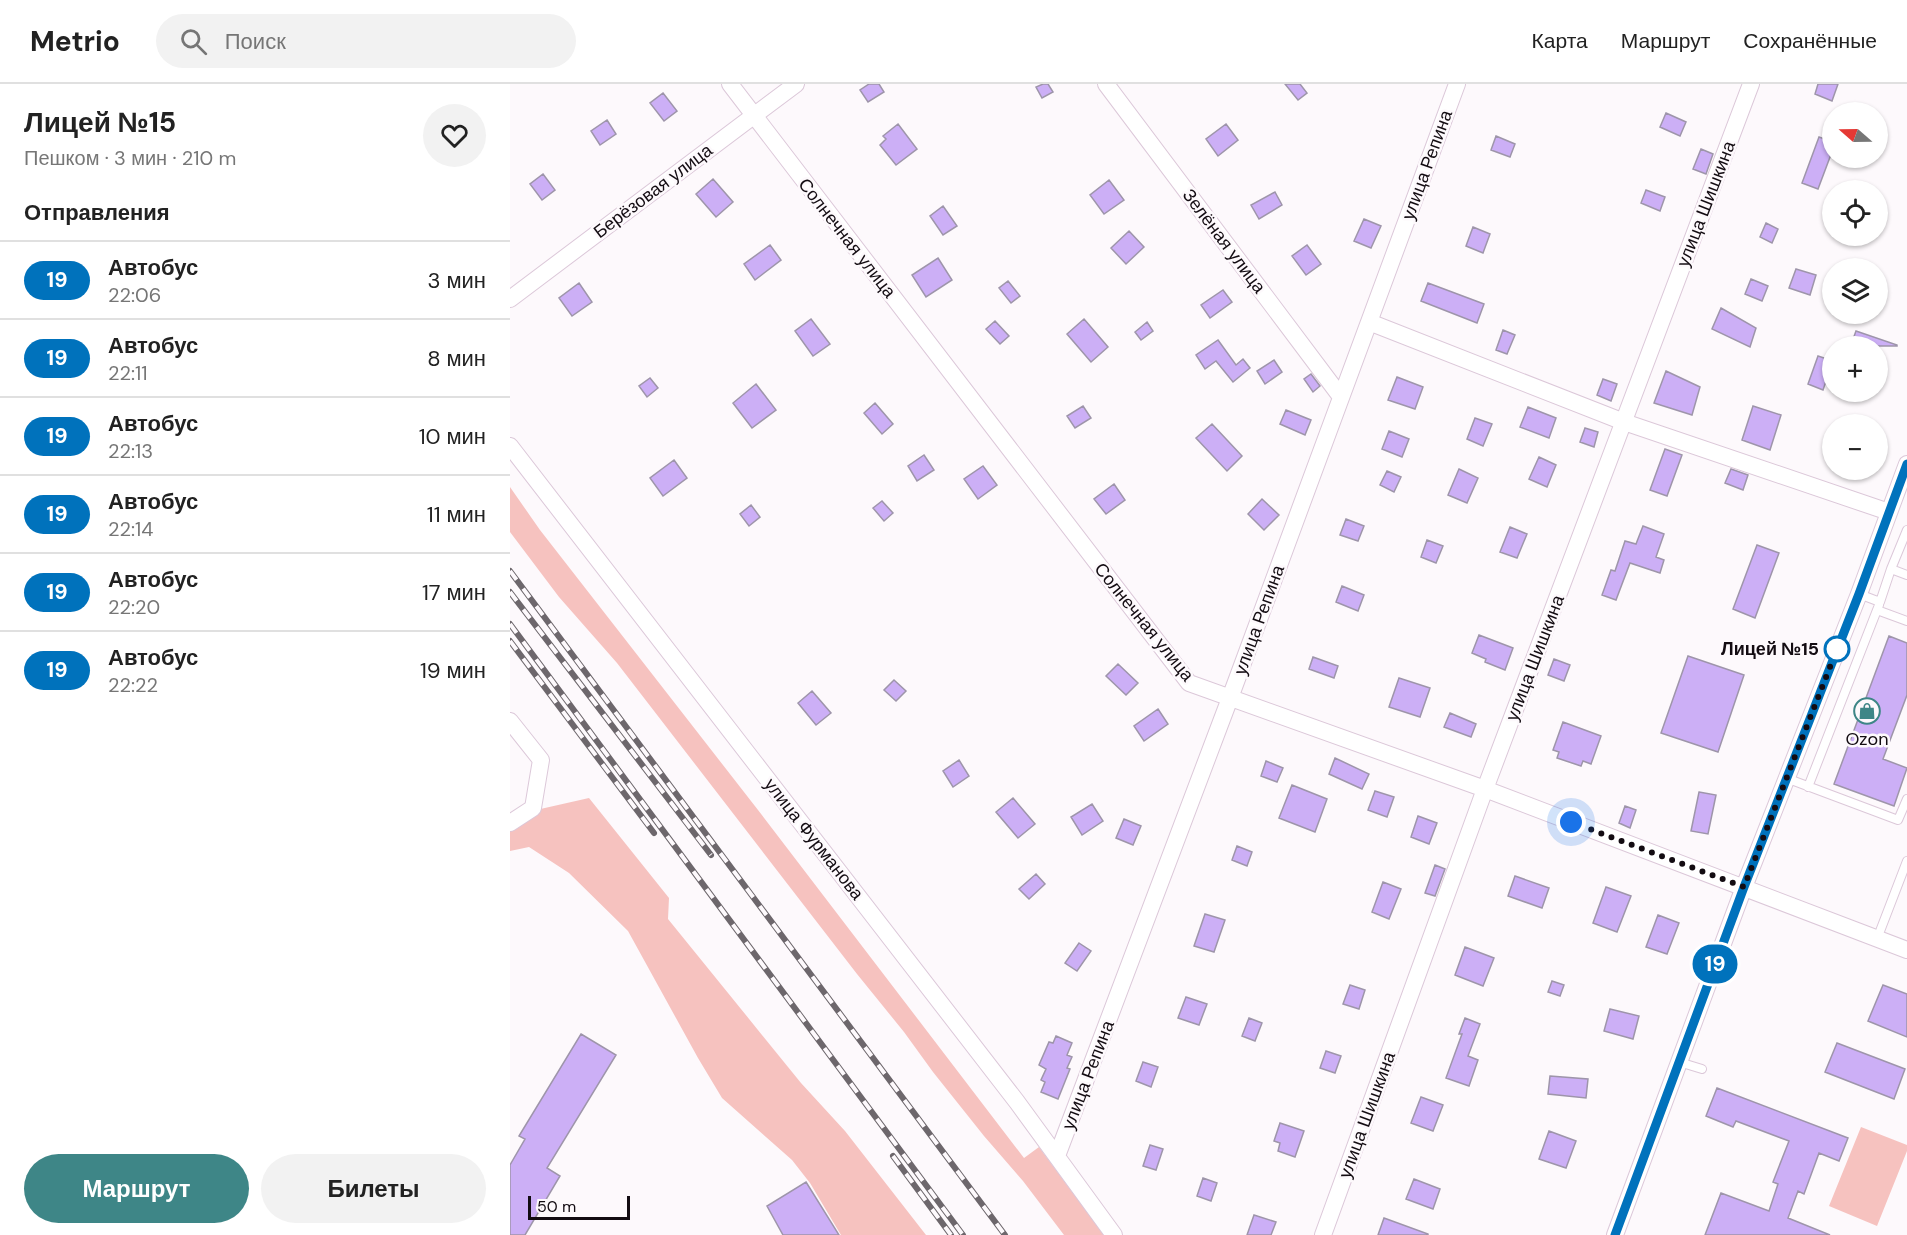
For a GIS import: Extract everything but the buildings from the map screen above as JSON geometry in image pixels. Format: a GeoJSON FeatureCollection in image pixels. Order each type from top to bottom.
{"type":"FeatureCollection","features":[{"type":"Feature","properties":{"kind":"street","name":"Солнечная улица"},"geometry":{"type":"LineString","coordinates":[[730,84],[1189,683],[1485,789],[1907,950]]}},
{"type":"Feature","properties":{"kind":"street","name":"Берёзовая улица"},"geometry":{"type":"LineString","coordinates":[[510,299],[796,84]]}},
{"type":"Feature","properties":{"kind":"street","name":"Зелёная улица"},"geometry":{"type":"LineString","coordinates":[[1106,84],[1341,397]]}},
{"type":"Feature","properties":{"kind":"street","name":"улица Репина"},"geometry":{"type":"LineString","coordinates":[[1057,1156],[1230,698],[1457,84]]}},
{"type":"Feature","properties":{"kind":"street","name":"улица Шишкина"},"geometry":{"type":"LineString","coordinates":[[1323,1235],[1485,789],[1751,84]]}},
{"type":"Feature","properties":{"kind":"street"},"geometry":{"type":"LineString","coordinates":[[1369,322],[1624,422],[1889,512]]}},
{"type":"Feature","properties":{"kind":"street","name":"улица Фурманова"},"geometry":{"type":"LineString","coordinates":[[510,446],[1010,1092],[1114,1235]]}},
{"type":"Feature","properties":{"kind":"street"},"geometry":{"type":"LineString","coordinates":[[1615,1235],[1679,1062],[1750,890],[1786,778],[1859,594],[1907,464]]}},
{"type":"Feature","properties":{"kind":"street"},"geometry":{"type":"LineString","coordinates":[[510,721],[541,760],[533,808],[510,823]]}},
{"type":"Feature","properties":{"kind":"lane"},"geometry":{"type":"LineString","coordinates":[[1808,787],[1907,530]]}},
{"type":"Feature","properties":{"kind":"lane"},"geometry":{"type":"LineString","coordinates":[[1891,570],[1907,575]]}},
{"type":"Feature","properties":{"kind":"lane"},"geometry":{"type":"LineString","coordinates":[[1859,594],[1907,621]]}},
{"type":"Feature","properties":{"kind":"lane"},"geometry":{"type":"LineString","coordinates":[[1786,778],[1899,820],[1907,799]]}},
{"type":"Feature","properties":{"kind":"lane"},"geometry":{"type":"LineString","coordinates":[[1877,939],[1907,861]]}},
{"type":"Feature","properties":{"kind":"lane"},"geometry":{"type":"LineString","coordinates":[[1679,1062],[1702,1070]]}},
{"type":"Feature","properties":{"kind":"shaded area"},"geometry":{"type":"Polygon","coordinates":[[[510,487],[540,530],[1024,1158],[1039,1147],[1104,1235],[1064,1235],[1023,1181],[933,1072],[617,663],[559,597],[510,532],[510,487]]]}},
{"type":"Feature","properties":{"kind":"shaded area"},"geometry":{"type":"Polygon","coordinates":[[[589,798],[669,898],[668,919],[801,1083],[845,1131],[926,1235],[841,1235],[810,1183],[792,1160],[722,1098],[628,931],[569,873],[529,847],[510,851],[510,826],[536,810],[589,798]]]}},
{"type":"Feature","properties":{"kind":"shaded area"},"geometry":{"type":"Polygon","coordinates":[[[1861,1127],[1907,1145],[1907,1151],[1877,1226],[1829,1206],[1861,1127]]]}},
{"type":"Feature","properties":{"kind":"railway"},"geometry":{"type":"LineString","coordinates":[[510,571],[1005,1235]]}},
{"type":"Feature","properties":{"kind":"railway"},"geometry":{"type":"LineString","coordinates":[[510,592],[711,855]]}},
{"type":"Feature","properties":{"kind":"railway"},"geometry":{"type":"LineString","coordinates":[[510,624],[963,1235]]}},
{"type":"Feature","properties":{"kind":"railway"},"geometry":{"type":"LineString","coordinates":[[510,641],[654,833]]}},
{"type":"Feature","properties":{"kind":"railway"},"geometry":{"type":"LineString","coordinates":[[893,1156],[951,1235]]}},
{"type":"Feature","properties":{"kind":"bus line","name":"19"},"geometry":{"type":"LineString","coordinates":[[1615,1235],[1744,887],[1859,594],[1907,464]]}},
{"type":"Feature","properties":{"kind":"place","name":"Лицей №15"},"geometry":{"type":"Point","coordinates":[1837,649]}},
{"type":"Feature","properties":{"kind":"place","name":"Ozon"},"geometry":{"type":"Point","coordinates":[1867,711]}},
{"type":"Feature","properties":{"kind":"route"},"geometry":{"type":"LineString","coordinates":[[1571,822],[1744,887],[1837,649]]}}]}
